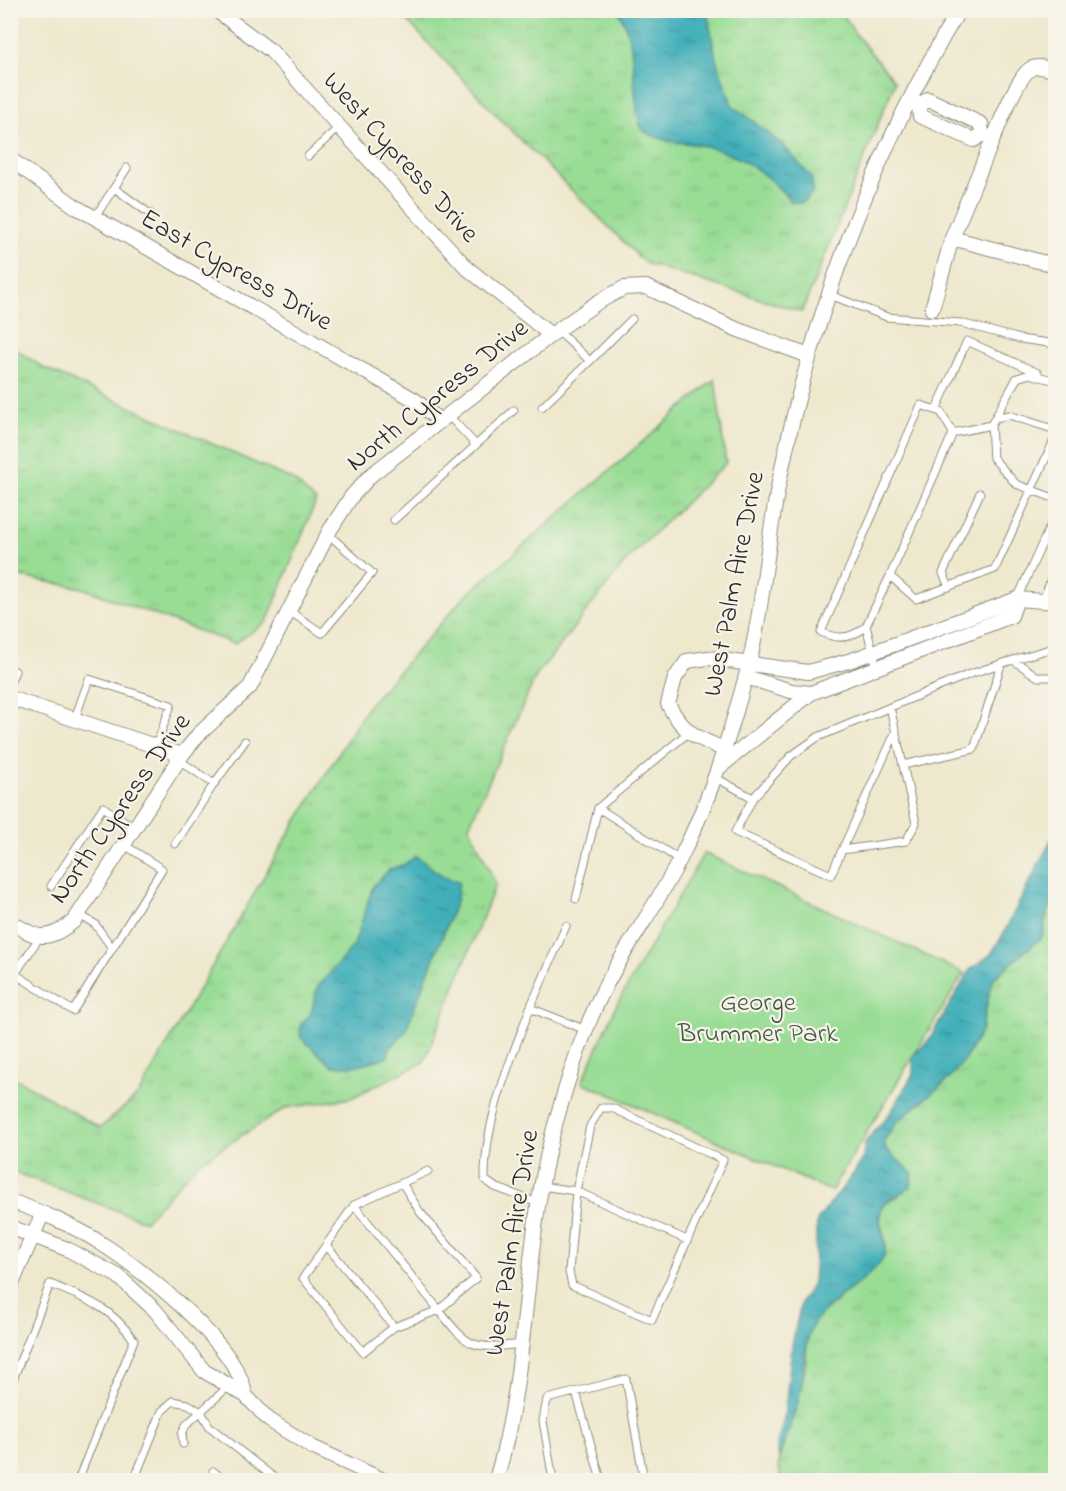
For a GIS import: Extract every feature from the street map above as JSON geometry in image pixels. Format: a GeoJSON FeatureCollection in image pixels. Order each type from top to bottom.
{"type":"FeatureCollection","features":[{"type":"Feature","properties":{"kind":"street","name":"West Cypress Drive"},"geometry":{"type":"LineString","coordinates":[[216,10],[271,51],[467,268],[555,333]]}},
{"type":"Feature","properties":{"kind":"street","name":"West Palm Aire Drive"},"geometry":{"type":"LineString","coordinates":[[496,1480],[504,1449],[522,1344],[541,1186],[558,1114],[586,1030],[605,988],[680,860],[718,773],[746,677],[757,627],[781,469],[809,356],[862,206],[959,10]]}},
{"type":"Feature","properties":{"kind":"street"},"geometry":{"type":"LineString","coordinates":[[932,309],[952,238],[987,137],[1023,75],[1032,68],[1044,67],[1056,72]]}},
{"type":"Feature","properties":{"kind":"street"},"geometry":{"type":"LineString","coordinates":[[914,104],[920,116],[974,140],[987,137]]}},
{"type":"Feature","properties":{"kind":"street","name":"East Cypress Drive"},"geometry":{"type":"LineString","coordinates":[[10,159],[94,217],[444,418]]}},
{"type":"Feature","properties":{"kind":"street"},"geometry":{"type":"LineString","coordinates":[[952,238],[1047,263],[1056,257]]}},
{"type":"Feature","properties":{"kind":"street","name":"North Cypress Drive"},"geometry":{"type":"LineString","coordinates":[[48,935],[78,914],[180,757],[198,735],[250,687],[328,534],[351,496],[371,475],[555,333],[624,288],[646,287],[736,329],[809,356]]}},
{"type":"Feature","properties":{"kind":"street"},"geometry":{"type":"LineString","coordinates":[[726,750],[689,732],[677,722],[668,704],[675,678],[687,661],[708,658],[808,672],[872,652],[1017,599],[1049,601]]}},
{"type":"Feature","properties":{"kind":"street"},"geometry":{"type":"LineString","coordinates":[[718,773],[810,693],[1011,616],[1017,599]]}},
{"type":"Feature","properties":{"kind":"street"},"geometry":{"type":"LineString","coordinates":[[746,677],[791,691],[810,693]]}},
{"type":"Feature","properties":{"kind":"street"},"geometry":{"type":"LineString","coordinates":[[10,698],[156,746],[180,757]]}},
{"type":"Feature","properties":{"kind":"street"},"geometry":{"type":"LineString","coordinates":[[10,921],[30,935],[48,935]]}},
{"type":"Feature","properties":{"kind":"street"},"geometry":{"type":"LineString","coordinates":[[234,1381],[204,1371],[154,1310],[118,1276],[66,1249],[10,1226],[15,1202],[101,1243],[147,1277],[204,1327],[234,1381],[277,1426],[312,1447],[383,1480]]}},
{"type":"Feature","properties":{"kind":"street"},"geometry":{"type":"LineString","coordinates":[[10,1288],[42,1215]]}},
{"type":"Feature","properties":{"kind":"lane"},"geometry":{"type":"LineString","coordinates":[[308,156],[339,127]]}},
{"type":"Feature","properties":{"kind":"lane"},"geometry":{"type":"LineString","coordinates":[[94,217],[126,168]]}},
{"type":"Feature","properties":{"kind":"lane"},"geometry":{"type":"LineString","coordinates":[[114,188],[153,216]]}},
{"type":"Feature","properties":{"kind":"lane"},"geometry":{"type":"LineString","coordinates":[[830,295],[887,317],[918,322],[961,323],[1020,339],[1056,344]]}},
{"type":"Feature","properties":{"kind":"lane"},"geometry":{"type":"LineString","coordinates":[[542,407],[632,319]]}},
{"type":"Feature","properties":{"kind":"lane"},"geometry":{"type":"LineString","coordinates":[[555,333],[590,361]]}},
{"type":"Feature","properties":{"kind":"lane"},"geometry":{"type":"LineString","coordinates":[[936,410],[967,341],[1056,381]]}},
{"type":"Feature","properties":{"kind":"lane"},"geometry":{"type":"LineString","coordinates":[[1043,375],[1030,374],[1017,378],[991,425],[993,458],[1016,484],[1056,499]]}},
{"type":"Feature","properties":{"kind":"lane"},"geometry":{"type":"LineString","coordinates":[[921,405],[941,412],[953,433],[866,626],[856,635],[833,638],[821,632],[921,405]]}},
{"type":"Feature","properties":{"kind":"lane"},"geometry":{"type":"LineString","coordinates":[[394,520],[514,410]]}},
{"type":"Feature","properties":{"kind":"lane"},"geometry":{"type":"LineString","coordinates":[[995,418],[1009,415],[1056,430]]}},
{"type":"Feature","properties":{"kind":"lane"},"geometry":{"type":"LineString","coordinates":[[444,418],[476,445]]}},
{"type":"Feature","properties":{"kind":"lane"},"geometry":{"type":"LineString","coordinates":[[953,433],[991,425]]}},
{"type":"Feature","properties":{"kind":"lane"},"geometry":{"type":"LineString","coordinates":[[890,576],[916,599],[995,569],[1056,436]]}},
{"type":"Feature","properties":{"kind":"lane"},"geometry":{"type":"LineString","coordinates":[[949,587],[943,573],[980,493]]}},
{"type":"Feature","properties":{"kind":"lane"},"geometry":{"type":"LineString","coordinates":[[1017,599],[1056,513]]}},
{"type":"Feature","properties":{"kind":"lane"},"geometry":{"type":"LineString","coordinates":[[289,610],[321,633],[372,573],[328,534]]}},
{"type":"Feature","properties":{"kind":"lane"},"geometry":{"type":"LineString","coordinates":[[1049,601],[1056,567]]}},
{"type":"Feature","properties":{"kind":"lane"},"geometry":{"type":"LineString","coordinates":[[866,626],[877,668]]}},
{"type":"Feature","properties":{"kind":"lane"},"geometry":{"type":"LineString","coordinates":[[896,731],[831,875],[735,832],[753,798],[791,756],[818,737],[970,674],[1056,647]]}},
{"type":"Feature","properties":{"kind":"lane"},"geometry":{"type":"LineString","coordinates":[[1013,660],[1038,677],[1056,677]]}},
{"type":"Feature","properties":{"kind":"lane"},"geometry":{"type":"LineString","coordinates":[[903,765],[974,749],[1001,665]]}},
{"type":"Feature","properties":{"kind":"lane"},"geometry":{"type":"LineString","coordinates":[[10,669],[15,671],[10,683]]}},
{"type":"Feature","properties":{"kind":"lane"},"geometry":{"type":"LineString","coordinates":[[75,718],[89,679],[171,705],[156,746]]}},
{"type":"Feature","properties":{"kind":"lane"},"geometry":{"type":"LineString","coordinates":[[842,850],[906,841],[916,823],[890,707]]}},
{"type":"Feature","properties":{"kind":"lane"},"geometry":{"type":"LineString","coordinates":[[576,899],[598,808],[689,732]]}},
{"type":"Feature","properties":{"kind":"lane"},"geometry":{"type":"LineString","coordinates":[[176,844],[214,784],[245,741]]}},
{"type":"Feature","properties":{"kind":"lane"},"geometry":{"type":"LineString","coordinates":[[180,757],[214,784]]}},
{"type":"Feature","properties":{"kind":"lane"},"geometry":{"type":"LineString","coordinates":[[718,773],[753,798]]}},
{"type":"Feature","properties":{"kind":"lane"},"geometry":{"type":"LineString","coordinates":[[51,886],[103,807],[134,827]]}},
{"type":"Feature","properties":{"kind":"lane"},"geometry":{"type":"LineString","coordinates":[[598,808],[680,860]]}},
{"type":"Feature","properties":{"kind":"lane"},"geometry":{"type":"LineString","coordinates":[[48,935],[15,974],[73,1011],[162,869],[123,844]]}},
{"type":"Feature","properties":{"kind":"lane"},"geometry":{"type":"LineString","coordinates":[[78,914],[95,924],[112,948]]}},
{"type":"Feature","properties":{"kind":"lane"},"geometry":{"type":"LineString","coordinates":[[539,1203],[495,1187],[484,1180],[484,1160],[503,1082],[530,1008],[566,926]]}},
{"type":"Feature","properties":{"kind":"lane"},"geometry":{"type":"LineString","coordinates":[[530,1008],[586,1030]]}},
{"type":"Feature","properties":{"kind":"lane"},"geometry":{"type":"LineString","coordinates":[[601,1108],[612,1108],[723,1160],[652,1320],[572,1285],[570,1272],[576,1191],[590,1126],[601,1108]]}},
{"type":"Feature","properties":{"kind":"lane"},"geometry":{"type":"LineString","coordinates":[[402,1183],[420,1212],[476,1278],[439,1310],[394,1327],[363,1352],[303,1278],[354,1206],[402,1183],[428,1171]]}},
{"type":"Feature","properties":{"kind":"lane"},"geometry":{"type":"LineString","coordinates":[[541,1186],[576,1191],[687,1240]]}},
{"type":"Feature","properties":{"kind":"lane"},"geometry":{"type":"LineString","coordinates":[[354,1206],[461,1339],[478,1346],[499,1347],[522,1344]]}},
{"type":"Feature","properties":{"kind":"lane"},"geometry":{"type":"LineString","coordinates":[[326,1245],[394,1327]]}},
{"type":"Feature","properties":{"kind":"lane"},"geometry":{"type":"LineString","coordinates":[[10,1387],[50,1284],[103,1306],[123,1324],[134,1340],[78,1480]]}},
{"type":"Feature","properties":{"kind":"lane"},"geometry":{"type":"LineString","coordinates":[[553,1480],[543,1421],[548,1399],[626,1379],[644,1480]]}},
{"type":"Feature","properties":{"kind":"lane"},"geometry":{"type":"LineString","coordinates":[[183,1444],[182,1434],[186,1425],[234,1381]]}},
{"type":"Feature","properties":{"kind":"lane"},"geometry":{"type":"LineString","coordinates":[[576,1392],[601,1480]]}},
{"type":"Feature","properties":{"kind":"lane"},"geometry":{"type":"LineString","coordinates":[[134,1480],[162,1412],[173,1401],[188,1404],[201,1412],[210,1427],[277,1480]]}},
{"type":"Feature","properties":{"kind":"lane"},"geometry":{"type":"LineString","coordinates":[[213,1471],[224,1480]]}},
{"type":"Feature","properties":{"kind":"green space"},"geometry":{"type":"Polygon","coordinates":[[[398,11],[841,11],[854,32],[895,82],[802,312],[645,263],[500,119],[398,11]]]}},
{"type":"Feature","properties":{"kind":"green space"},"geometry":{"type":"Polygon","coordinates":[[[11,346],[44,368],[293,480],[316,501],[267,622],[234,644],[82,588],[11,575],[11,346]]]}},
{"type":"Feature","properties":{"kind":"green space"},"geometry":{"type":"Polygon","coordinates":[[[715,379],[726,463],[625,562],[536,676],[469,826],[496,884],[424,1062],[351,1098],[286,1108],[198,1163],[145,1221],[11,1171],[10,1075],[100,1128],[138,1095],[288,835],[368,706],[465,596],[715,379]]]}},
{"type":"Feature","properties":{"kind":"green space","name":"George Brummer Park"},"geometry":{"type":"Polygon","coordinates":[[[704,853],[964,973],[831,1191],[582,1082],[617,1004],[704,853]]]}},
{"type":"Feature","properties":{"kind":"green space"},"geometry":{"type":"Polygon","coordinates":[[[1055,894],[1055,1480],[781,1480],[779,1458],[803,1380],[810,1329],[818,1317],[872,1271],[883,1258],[885,1240],[880,1216],[888,1202],[899,1196],[884,1140],[897,1122],[950,1078],[981,1032],[992,980],[1043,936],[1046,917],[1055,894]]]}},
{"type":"Feature","properties":{"kind":"water"},"geometry":{"type":"Polygon","coordinates":[[[618,11],[707,11],[716,59],[732,105],[782,144],[812,178],[813,193],[802,203],[791,202],[763,174],[729,154],[704,146],[657,138],[642,130],[638,115],[629,39],[618,11]]]}},
{"type":"Feature","properties":{"kind":"water"},"geometry":{"type":"Polygon","coordinates":[[[1055,832],[1055,894],[1046,917],[1043,936],[992,980],[981,1032],[967,1056],[950,1078],[897,1122],[884,1140],[886,1149],[913,1174],[911,1187],[884,1204],[880,1210],[879,1217],[885,1247],[881,1261],[824,1311],[812,1326],[806,1345],[799,1398],[779,1459],[777,1444],[784,1418],[792,1345],[801,1302],[813,1283],[817,1221],[854,1173],[863,1157],[865,1142],[891,1112],[913,1074],[913,1056],[928,1041],[970,970],[991,954],[1001,938],[1055,832]]]}},
{"type":"Feature","properties":{"kind":"water"},"geometry":{"type":"Polygon","coordinates":[[[416,856],[444,877],[459,882],[457,899],[405,1032],[388,1051],[388,1057],[354,1066],[332,1066],[300,1037],[301,1023],[311,1014],[317,988],[354,945],[373,886],[390,869],[405,864],[416,856]]]}}]}
